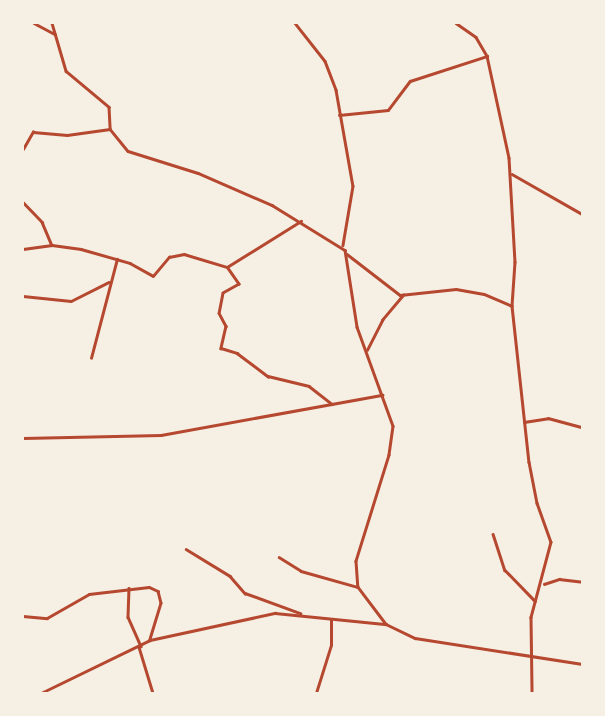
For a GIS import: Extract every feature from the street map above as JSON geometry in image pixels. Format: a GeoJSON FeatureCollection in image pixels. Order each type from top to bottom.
{"type":"FeatureCollection","features":[{"type":"Feature","properties":{"kind":"street"},"geometry":{"type":"LineString","coordinates":[[34,23],[55,34]]}},
{"type":"Feature","properties":{"kind":"street"},"geometry":{"type":"LineString","coordinates":[[52,23],[66,71],[109,107],[110,129],[128,151],[198,173],[301,221],[342,246],[346,254],[351,300],[394,434],[357,556],[358,587],[386,624]]}},
{"type":"Feature","properties":{"kind":"street"},"geometry":{"type":"LineString","coordinates":[[295,23],[330,69],[353,186],[342,246]]}},
{"type":"Feature","properties":{"kind":"street"},"geometry":{"type":"LineString","coordinates":[[456,23],[477,37],[487,56],[512,173],[512,306],[524,422],[537,503],[551,542],[544,584],[535,601],[531,658],[532,693]]}},
{"type":"Feature","properties":{"kind":"street"},"geometry":{"type":"LineString","coordinates":[[339,115],[388,110],[410,81],[487,56]]}},
{"type":"Feature","properties":{"kind":"street"},"geometry":{"type":"LineString","coordinates":[[23,149],[33,132],[67,135],[110,129]]}},
{"type":"Feature","properties":{"kind":"street"},"geometry":{"type":"LineString","coordinates":[[512,173],[582,214]]}},
{"type":"Feature","properties":{"kind":"street"},"geometry":{"type":"LineString","coordinates":[[23,202],[43,222],[52,245]]}},
{"type":"Feature","properties":{"kind":"street"},"geometry":{"type":"LineString","coordinates":[[227,267],[301,221]]}},
{"type":"Feature","properties":{"kind":"street"},"geometry":{"type":"LineString","coordinates":[[23,249],[52,245],[117,259],[153,276],[169,257],[184,254],[227,267],[240,282],[223,293],[219,312],[226,326],[221,348],[237,353],[268,376],[309,386],[332,404]]}},
{"type":"Feature","properties":{"kind":"street"},"geometry":{"type":"LineString","coordinates":[[346,254],[403,295],[456,289],[484,293],[512,306]]}},
{"type":"Feature","properties":{"kind":"street"},"geometry":{"type":"LineString","coordinates":[[91,358],[117,259]]}},
{"type":"Feature","properties":{"kind":"street"},"geometry":{"type":"LineString","coordinates":[[348,268],[358,262]]}},
{"type":"Feature","properties":{"kind":"street"},"geometry":{"type":"LineString","coordinates":[[23,296],[71,301],[109,282]]}},
{"type":"Feature","properties":{"kind":"street"},"geometry":{"type":"LineString","coordinates":[[366,351],[382,320],[403,295]]}},
{"type":"Feature","properties":{"kind":"street"},"geometry":{"type":"LineString","coordinates":[[23,438],[161,435],[383,395]]}},
{"type":"Feature","properties":{"kind":"street"},"geometry":{"type":"LineString","coordinates":[[524,422],[548,418],[582,428]]}},
{"type":"Feature","properties":{"kind":"street"},"geometry":{"type":"LineString","coordinates":[[493,534],[505,570],[535,601]]}},
{"type":"Feature","properties":{"kind":"street"},"geometry":{"type":"LineString","coordinates":[[186,549],[230,576],[245,593],[300,613],[331,621],[386,624],[415,638],[582,664]]}},
{"type":"Feature","properties":{"kind":"street"},"geometry":{"type":"LineString","coordinates":[[279,557],[301,571],[358,587]]}},
{"type":"Feature","properties":{"kind":"street"},"geometry":{"type":"LineString","coordinates":[[544,584],[559,579],[582,582]]}},
{"type":"Feature","properties":{"kind":"street"},"geometry":{"type":"LineString","coordinates":[[23,617],[47,618],[89,594],[149,587],[160,594],[150,640]]}},
{"type":"Feature","properties":{"kind":"street"},"geometry":{"type":"LineString","coordinates":[[129,588],[128,617],[153,693]]}},
{"type":"Feature","properties":{"kind":"street"},"geometry":{"type":"LineString","coordinates":[[41,693],[150,640],[275,613],[300,613]]}},
{"type":"Feature","properties":{"kind":"street"},"geometry":{"type":"LineString","coordinates":[[316,693],[331,645],[331,621]]}}]}
